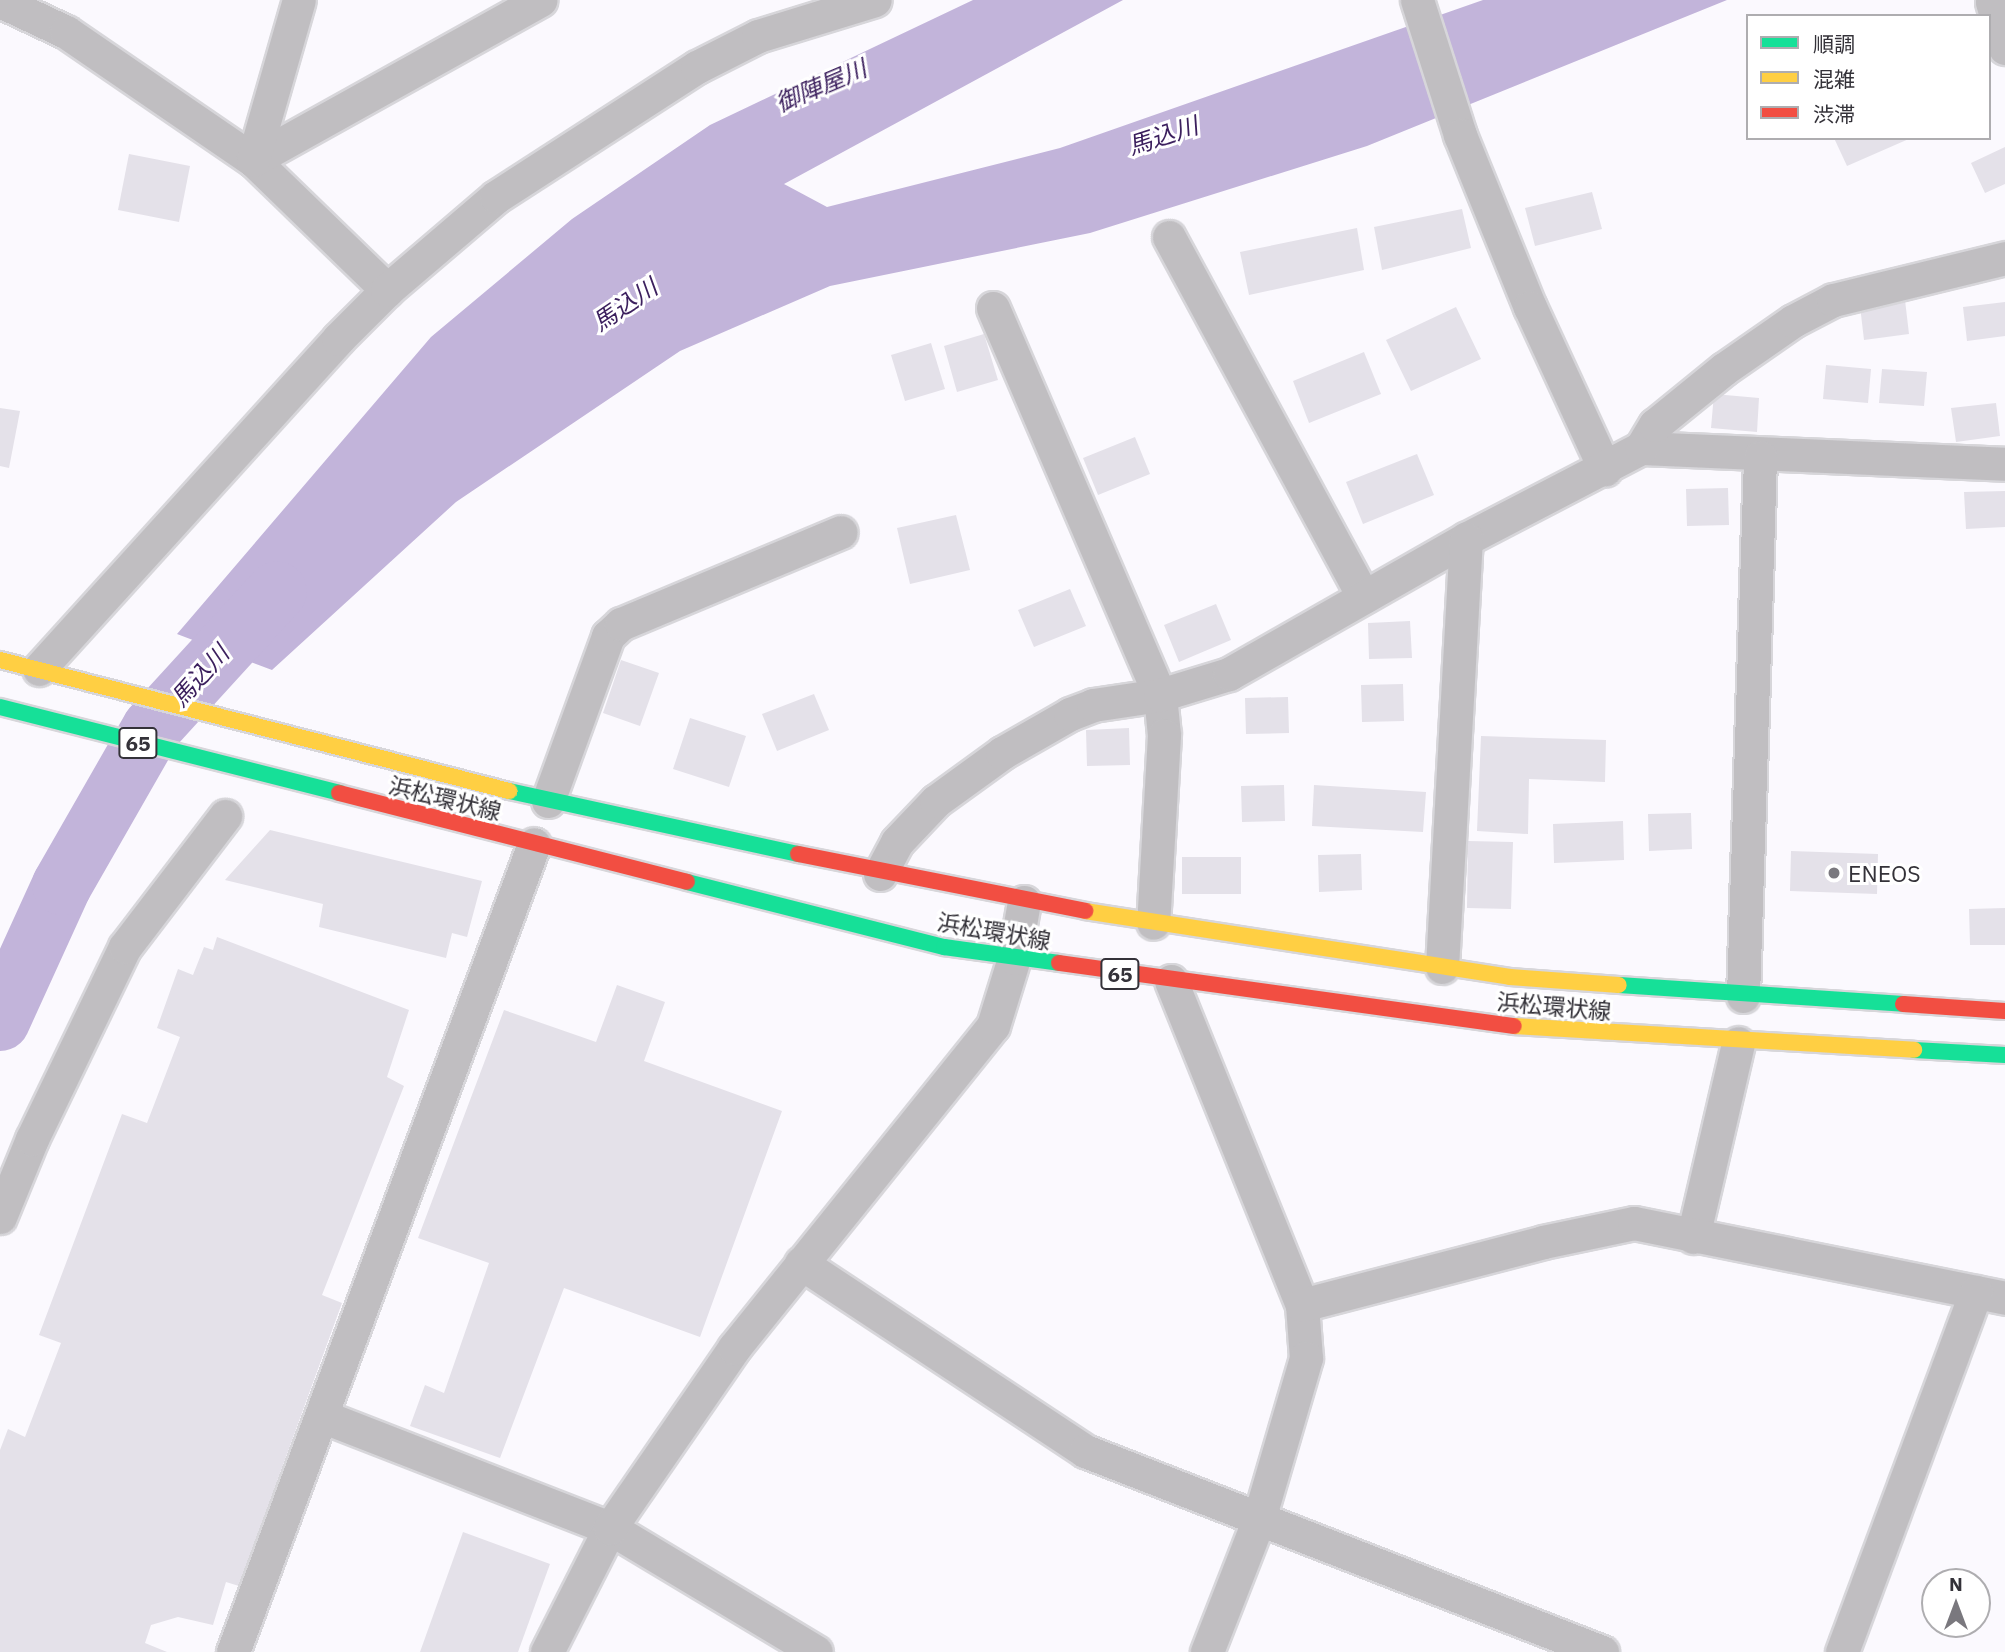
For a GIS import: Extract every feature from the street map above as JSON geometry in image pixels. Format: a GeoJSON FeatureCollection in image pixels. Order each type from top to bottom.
{"type":"FeatureCollection","features":[{"type":"Feature","properties":{"kind":"main road","name":"浜松環状線"},"geometry":{"type":"LineString","coordinates":[[0,660],[548,801],[880,874],[1024,902],[1442,967],[1744,996],[2005,1011]]}},
{"type":"Feature","properties":{"kind":"main road","name":"浜松環状線"},"geometry":{"type":"LineString","coordinates":[[0,708],[944,947],[1171,981],[1544,1030],[1738,1043],[2005,1055]]}},
{"type":"Feature","properties":{"kind":"street"},"geometry":{"type":"LineString","coordinates":[[254,160],[299,0]]}},
{"type":"Feature","properties":{"kind":"street"},"geometry":{"type":"LineString","coordinates":[[254,160],[540,0]]}},
{"type":"Feature","properties":{"kind":"street"},"geometry":{"type":"LineString","coordinates":[[44,671],[387,290],[496,197],[697,67],[758,36],[875,0]]}},
{"type":"Feature","properties":{"kind":"street"},"geometry":{"type":"LineString","coordinates":[[1417,0],[1460,135],[1530,307],[1605,469]]}},
{"type":"Feature","properties":{"kind":"street"},"geometry":{"type":"LineString","coordinates":[[1999,0],[1993,2],[2005,48]]}},
{"type":"Feature","properties":{"kind":"street"},"geometry":{"type":"LineString","coordinates":[[0,1],[66,32],[254,160],[387,290]]}},
{"type":"Feature","properties":{"kind":"street"},"geometry":{"type":"LineString","coordinates":[[1169,237],[1364,597]]}},
{"type":"Feature","properties":{"kind":"street"},"geometry":{"type":"LineString","coordinates":[[880,874],[897,842],[936,801],[1002,753],[1070,714],[1093,705],[1160,695],[1229,674],[1466,539],[1641,448],[1655,425],[1724,369],[1793,321],[1833,300],[2005,258]]}},
{"type":"Feature","properties":{"kind":"street"},"geometry":{"type":"LineString","coordinates":[[993,309],[1160,695],[1164,735],[1153,923]]}},
{"type":"Feature","properties":{"kind":"street"},"geometry":{"type":"LineString","coordinates":[[1641,448],[1760,457],[2005,464]]}},
{"type":"Feature","properties":{"kind":"street"},"geometry":{"type":"LineString","coordinates":[[1744,996],[1760,457]]}},
{"type":"Feature","properties":{"kind":"street"},"geometry":{"type":"LineString","coordinates":[[548,801],[608,636],[621,624],[841,532]]}},
{"type":"Feature","properties":{"kind":"street"},"geometry":{"type":"LineString","coordinates":[[1442,967],[1466,539]]}},
{"type":"Feature","properties":{"kind":"street"},"geometry":{"type":"LineString","coordinates":[[0,1217],[42,1116],[125,947],[225,816]]}},
{"type":"Feature","properties":{"kind":"street"},"geometry":{"type":"LineString","coordinates":[[233,1652],[534,844]]}},
{"type":"Feature","properties":{"kind":"street"},"geometry":{"type":"LineString","coordinates":[[547,1652],[610,1528],[734,1348],[993,1026],[1014,958],[1024,902]]}},
{"type":"Feature","properties":{"kind":"street"},"geometry":{"type":"LineString","coordinates":[[1171,981],[1302,1305],[1306,1357],[1259,1519],[1207,1652]]}},
{"type":"Feature","properties":{"kind":"street"},"geometry":{"type":"LineString","coordinates":[[1693,1237],[1738,1043]]}},
{"type":"Feature","properties":{"kind":"street"},"geometry":{"type":"LineString","coordinates":[[1302,1305],[1634,1223],[1990,1295],[1842,1652]]}},
{"type":"Feature","properties":{"kind":"street"},"geometry":{"type":"LineString","coordinates":[[801,1264],[1085,1451],[1602,1652]]}},
{"type":"Feature","properties":{"kind":"street"},"geometry":{"type":"LineString","coordinates":[[322,1416],[610,1528],[816,1652]]}},
{"type":"Feature","properties":{"kind":"water","name":"御陣屋川"},"geometry":{"type":"Polygon","coordinates":[[[973,0],[1123,0],[784,184],[827,207],[1060,148],[1483,0],[1727,0],[1367,146],[1090,233],[830,286],[680,351],[456,502],[272,670],[177,634],[431,337],[572,219],[710,125],[973,0]]]}},
{"type":"Feature","properties":{"kind":"building"},"geometry":{"type":"Polygon","coordinates":[[[1835,140],[1906,140],[1847,166],[1835,140]]]}},
{"type":"Feature","properties":{"kind":"building"},"geometry":{"type":"Polygon","coordinates":[[[2005,147],[2005,184],[1985,193],[1971,163],[2005,147]]]}},
{"type":"Feature","properties":{"kind":"building"},"geometry":{"type":"Polygon","coordinates":[[[129,154],[190,166],[179,222],[118,210],[129,154]]]}},
{"type":"Feature","properties":{"kind":"building"},"geometry":{"type":"Polygon","coordinates":[[[1592,192],[1602,229],[1535,246],[1525,208],[1592,192]]]}},
{"type":"Feature","properties":{"kind":"building"},"geometry":{"type":"Polygon","coordinates":[[[1462,209],[1471,248],[1382,270],[1374,227],[1462,209]]]}},
{"type":"Feature","properties":{"kind":"building"},"geometry":{"type":"Polygon","coordinates":[[[1357,228],[1364,270],[1249,295],[1240,252],[1357,228]]]}},
{"type":"Feature","properties":{"kind":"building"},"geometry":{"type":"Polygon","coordinates":[[[1905,300],[1909,334],[1864,340],[1860,306],[1905,300]]]}},
{"type":"Feature","properties":{"kind":"building"},"geometry":{"type":"Polygon","coordinates":[[[2005,302],[2005,336],[1967,341],[1963,307],[2005,302]]]}},
{"type":"Feature","properties":{"kind":"building"},"geometry":{"type":"Polygon","coordinates":[[[1456,307],[1481,359],[1411,391],[1386,340],[1456,307]]]}},
{"type":"Feature","properties":{"kind":"building"},"geometry":{"type":"Polygon","coordinates":[[[984,334],[998,380],[957,392],[944,346],[984,334]]]}},
{"type":"Feature","properties":{"kind":"building"},"geometry":{"type":"Polygon","coordinates":[[[931,343],[945,389],[905,401],[891,355],[931,343]]]}},
{"type":"Feature","properties":{"kind":"building"},"geometry":{"type":"Polygon","coordinates":[[[1364,352],[1381,394],[1309,423],[1293,381],[1364,352]]]}},
{"type":"Feature","properties":{"kind":"building"},"geometry":{"type":"Polygon","coordinates":[[[1826,365],[1871,369],[1868,403],[1823,399],[1826,365]]]}},
{"type":"Feature","properties":{"kind":"building"},"geometry":{"type":"Polygon","coordinates":[[[1882,369],[1927,372],[1924,406],[1879,403],[1882,369]]]}},
{"type":"Feature","properties":{"kind":"building"},"geometry":{"type":"Polygon","coordinates":[[[1714,394],[1759,398],[1757,432],[1711,428],[1714,394]]]}},
{"type":"Feature","properties":{"kind":"building"},"geometry":{"type":"Polygon","coordinates":[[[1996,403],[2000,436],[1956,442],[1951,408],[1996,403]]]}},
{"type":"Feature","properties":{"kind":"building"},"geometry":{"type":"Polygon","coordinates":[[[0,408],[20,411],[9,468],[0,466],[0,408]]]}},
{"type":"Feature","properties":{"kind":"building"},"geometry":{"type":"Polygon","coordinates":[[[1135,437],[1150,474],[1098,495],[1083,458],[1135,437]]]}},
{"type":"Feature","properties":{"kind":"building"},"geometry":{"type":"Polygon","coordinates":[[[1417,454],[1434,495],[1363,524],[1346,482],[1417,454]]]}},
{"type":"Feature","properties":{"kind":"building"},"geometry":{"type":"Polygon","coordinates":[[[1728,488],[1729,525],[1687,526],[1686,489],[1728,488]]]}},
{"type":"Feature","properties":{"kind":"building"},"geometry":{"type":"Polygon","coordinates":[[[2005,491],[2005,527],[1966,529],[1964,492],[2005,491]]]}},
{"type":"Feature","properties":{"kind":"building"},"geometry":{"type":"Polygon","coordinates":[[[956,515],[970,570],[910,584],[897,528],[956,515]]]}},
{"type":"Feature","properties":{"kind":"building"},"geometry":{"type":"Polygon","coordinates":[[[1070,589],[1086,626],[1034,647],[1018,610],[1070,589]]]}},
{"type":"Feature","properties":{"kind":"building"},"geometry":{"type":"Polygon","coordinates":[[[1216,604],[1231,640],[1179,662],[1164,625],[1216,604]]]}},
{"type":"Feature","properties":{"kind":"building"},"geometry":{"type":"Polygon","coordinates":[[[1410,621],[1412,658],[1369,659],[1368,623],[1410,621]]]}},
{"type":"Feature","properties":{"kind":"building"},"geometry":{"type":"Polygon","coordinates":[[[621,660],[659,673],[640,726],[603,713],[621,660]]]}},
{"type":"Feature","properties":{"kind":"building"},"geometry":{"type":"Polygon","coordinates":[[[1403,684],[1404,721],[1362,722],[1361,685],[1403,684]]]}},
{"type":"Feature","properties":{"kind":"building"},"geometry":{"type":"Polygon","coordinates":[[[814,694],[829,730],[777,751],[762,714],[814,694]]]}},
{"type":"Feature","properties":{"kind":"building"},"geometry":{"type":"Polygon","coordinates":[[[1288,697],[1289,733],[1246,734],[1245,698],[1288,697]]]}},
{"type":"Feature","properties":{"kind":"building"},"geometry":{"type":"Polygon","coordinates":[[[690,718],[746,736],[729,787],[673,769],[690,718]]]}},
{"type":"Feature","properties":{"kind":"building"},"geometry":{"type":"Polygon","coordinates":[[[1129,728],[1130,765],[1087,766],[1086,730],[1129,728]]]}},
{"type":"Feature","properties":{"kind":"building"},"geometry":{"type":"Polygon","coordinates":[[[1481,736],[1606,740],[1605,782],[1529,779],[1528,834],[1477,831],[1481,736]]]}},
{"type":"Feature","properties":{"kind":"building"},"geometry":{"type":"Polygon","coordinates":[[[1284,785],[1285,821],[1242,822],[1241,786],[1284,785]]]}},
{"type":"Feature","properties":{"kind":"building"},"geometry":{"type":"Polygon","coordinates":[[[1314,785],[1426,792],[1423,832],[1312,826],[1314,785]]]}},
{"type":"Feature","properties":{"kind":"building"},"geometry":{"type":"Polygon","coordinates":[[[1691,813],[1692,849],[1649,851],[1648,814],[1691,813]]]}},
{"type":"Feature","properties":{"kind":"building"},"geometry":{"type":"Polygon","coordinates":[[[1623,821],[1624,860],[1554,863],[1553,824],[1623,821]]]}},
{"type":"Feature","properties":{"kind":"building"},"geometry":{"type":"Polygon","coordinates":[[[270,830],[482,881],[467,937],[452,933],[446,958],[319,927],[323,904],[225,880],[270,830]]]}},
{"type":"Feature","properties":{"kind":"building"},"geometry":{"type":"Polygon","coordinates":[[[1468,841],[1513,842],[1511,909],[1467,908],[1468,841]]]}},
{"type":"Feature","properties":{"kind":"building","name":"ENEOS"},"geometry":{"type":"Polygon","coordinates":[[[1791,851],[1878,854],[1877,894],[1790,891],[1791,851]]]}},
{"type":"Feature","properties":{"kind":"building"},"geometry":{"type":"Polygon","coordinates":[[[1361,854],[1362,890],[1319,892],[1318,855],[1361,854]]]}},
{"type":"Feature","properties":{"kind":"building"},"geometry":{"type":"Polygon","coordinates":[[[1182,857],[1241,857],[1241,894],[1182,894],[1182,857]]]}},
{"type":"Feature","properties":{"kind":"building"},"geometry":{"type":"Polygon","coordinates":[[[2005,908],[2005,945],[1970,945],[1969,909],[2005,908]]]}},
{"type":"Feature","properties":{"kind":"building"},"geometry":{"type":"Polygon","coordinates":[[[217,937],[409,1010],[387,1077],[404,1086],[322,1295],[342,1303],[239,1586],[226,1582],[213,1625],[178,1617],[151,1625],[145,1643],[167,1652],[0,1652],[0,1450],[8,1429],[25,1437],[61,1343],[39,1335],[122,1114],[147,1123],[180,1037],[157,1028],[178,969],[193,975],[204,947],[213,950],[217,937]]]}},
{"type":"Feature","properties":{"kind":"building"},"geometry":{"type":"Polygon","coordinates":[[[617,985],[665,1002],[644,1061],[782,1111],[700,1337],[564,1288],[500,1458],[410,1426],[425,1385],[444,1393],[489,1263],[418,1238],[504,1010],[596,1042],[617,985]]]}},
{"type":"Feature","properties":{"kind":"building"},"geometry":{"type":"Polygon","coordinates":[[[463,1532],[550,1564],[518,1652],[420,1652],[463,1532]]]}},
{"type":"Feature","properties":{"kind":"waterway","name":"馬込川"},"geometry":{"type":"LineString","coordinates":[[0,1021],[62,885],[152,728],[277,591]]}},
{"type":"Feature","properties":{"kind":"traffic: fast"},"geometry":{"type":"LineString","coordinates":[[0,707],[339,793]]}},
{"type":"Feature","properties":{"kind":"traffic: fast"},"geometry":{"type":"LineString","coordinates":[[509,791],[798,854]]}},
{"type":"Feature","properties":{"kind":"traffic: fast"},"geometry":{"type":"LineString","coordinates":[[687,882],[944,947],[1059,963]]}},
{"type":"Feature","properties":{"kind":"traffic: fast"},"geometry":{"type":"LineString","coordinates":[[1619,985],[1903,1004]]}},
{"type":"Feature","properties":{"kind":"traffic: fast"},"geometry":{"type":"LineString","coordinates":[[1914,1050],[2005,1055]]}},
{"type":"Feature","properties":{"kind":"traffic: slow"},"geometry":{"type":"LineString","coordinates":[[0,660],[509,791]]}},
{"type":"Feature","properties":{"kind":"traffic: slow"},"geometry":{"type":"LineString","coordinates":[[1085,911],[1510,977],[1619,985]]}},
{"type":"Feature","properties":{"kind":"traffic: slow"},"geometry":{"type":"LineString","coordinates":[[1514,1026],[1914,1050]]}},
{"type":"Feature","properties":{"kind":"traffic: jam"},"geometry":{"type":"LineString","coordinates":[[339,793],[687,882]]}},
{"type":"Feature","properties":{"kind":"traffic: jam"},"geometry":{"type":"LineString","coordinates":[[798,854],[1085,911]]}},
{"type":"Feature","properties":{"kind":"traffic: jam"},"geometry":{"type":"LineString","coordinates":[[1059,963],[1514,1026]]}},
{"type":"Feature","properties":{"kind":"traffic: jam"},"geometry":{"type":"LineString","coordinates":[[1903,1004],[2005,1011]]}},
{"type":"Feature","properties":{"kind":"place","name":"ENEOS"},"geometry":{"type":"Point","coordinates":[1834,873]}}]}
